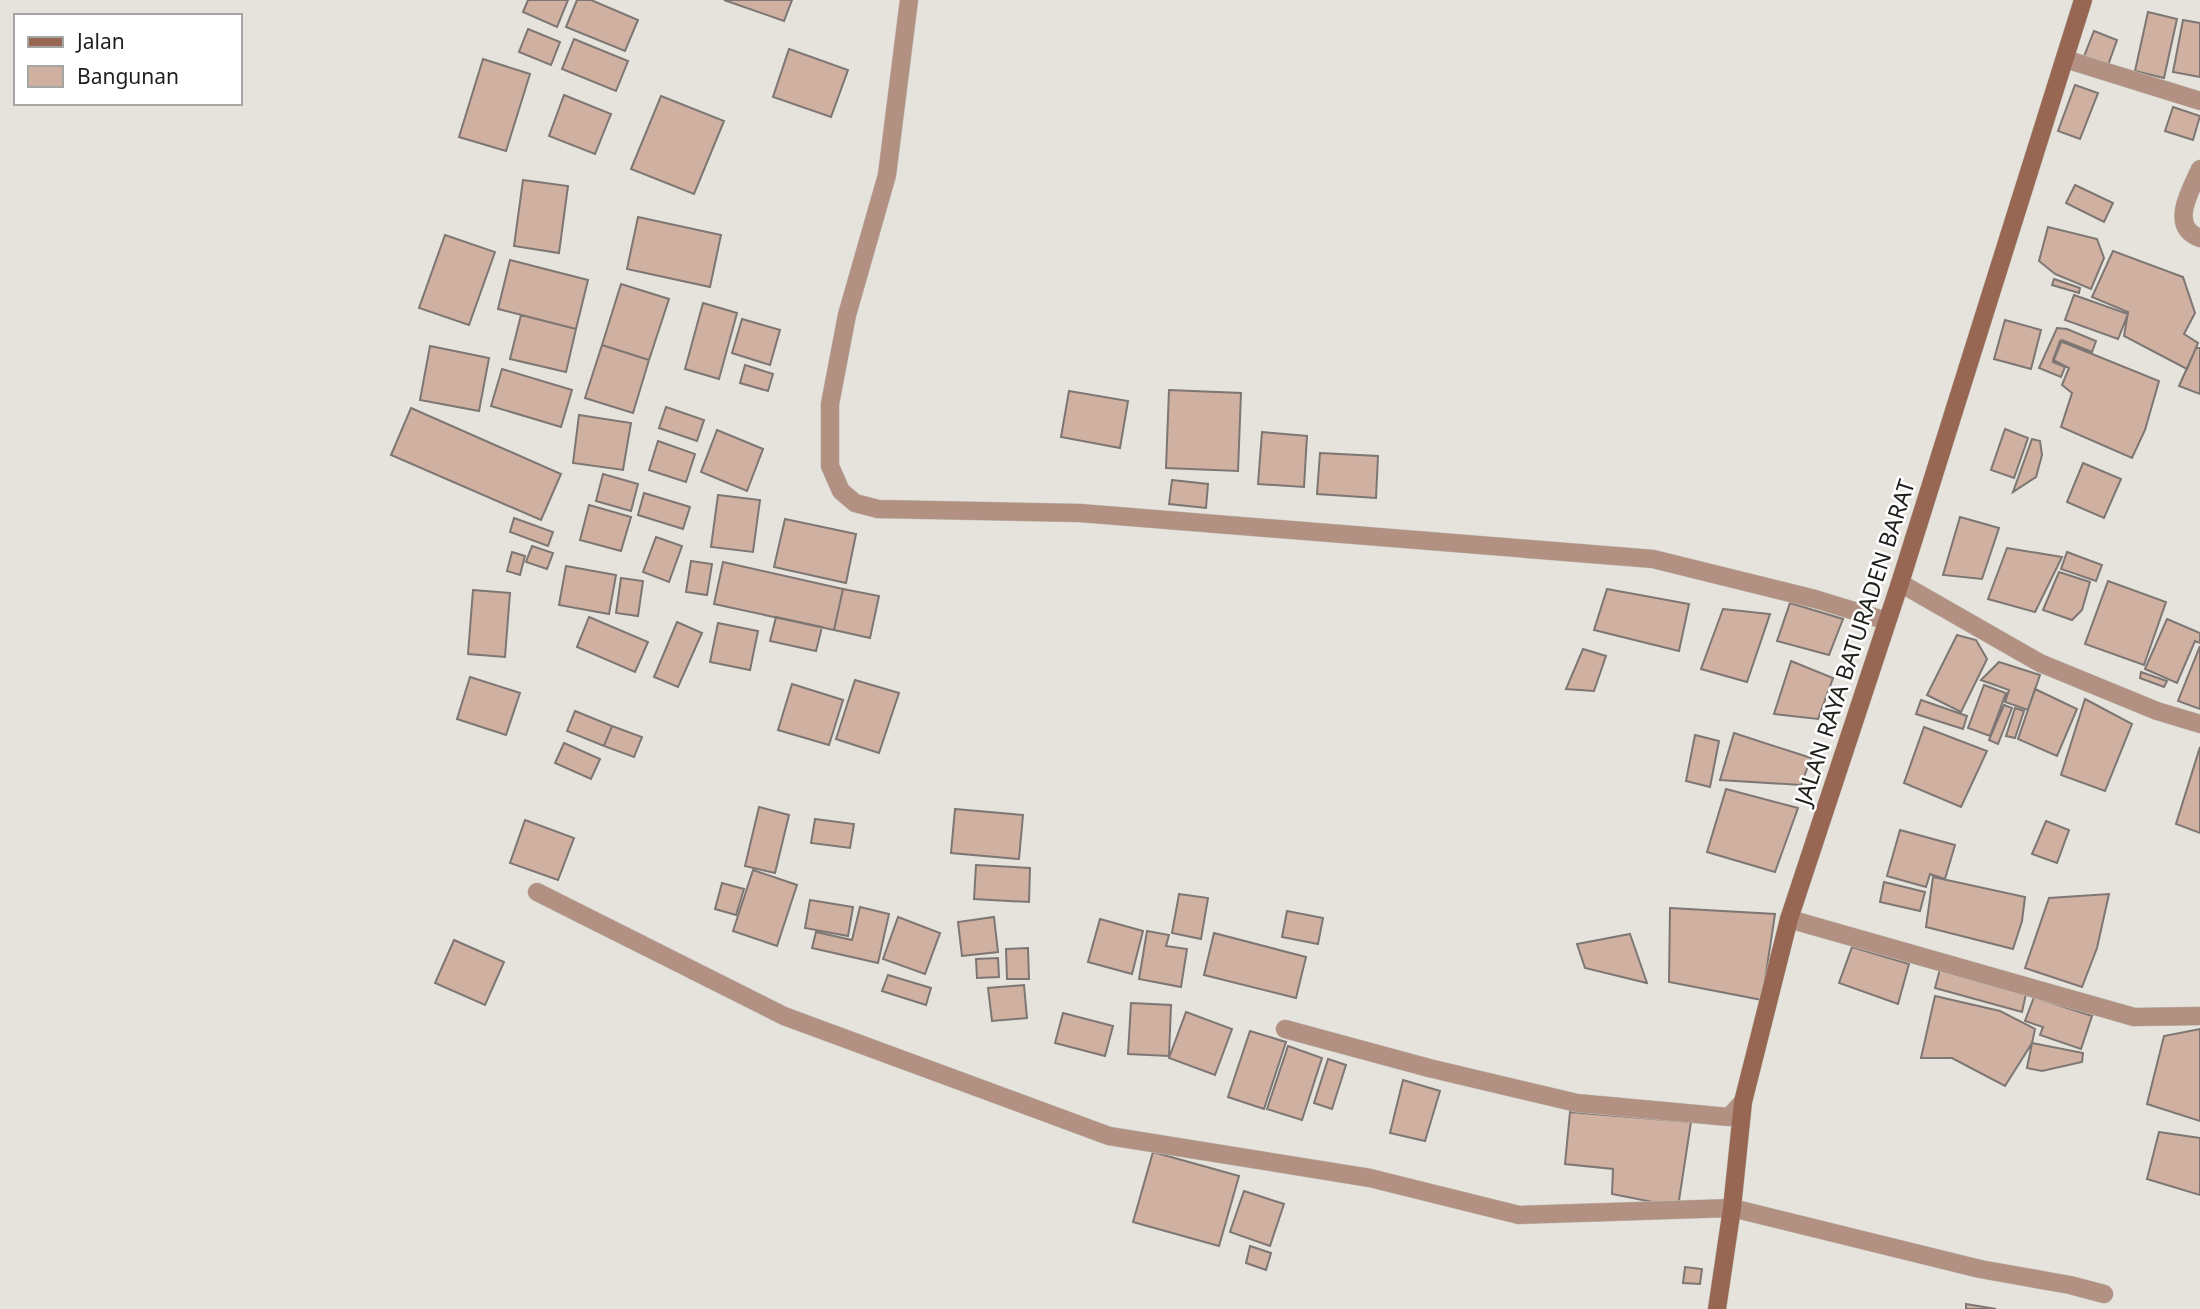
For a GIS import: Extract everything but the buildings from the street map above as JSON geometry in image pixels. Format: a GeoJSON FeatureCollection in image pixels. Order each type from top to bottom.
{"type":"FeatureCollection","features":[{"type":"Feature","properties":{"kind":"street"},"geometry":{"type":"LineString","coordinates":[[909,0],[887,175],[847,315],[830,404],[830,466],[841,491],[855,503],[878,509],[1080,513],[1653,559],[1815,599],[1887,621]]}},
{"type":"Feature","properties":{"kind":"street","name":"JALAN RAYA BATURADEN BARAT"},"geometry":{"type":"LineString","coordinates":[[1717,1309],[1732,1208],[1743,1102],[1789,919],[1900,583],[2083,0]]}},
{"type":"Feature","properties":{"kind":"street"},"geometry":{"type":"LineString","coordinates":[[2065,59],[2200,101]]}},
{"type":"Feature","properties":{"kind":"street"},"geometry":{"type":"LineString","coordinates":[[2200,169],[2182,211],[2185,228],[2191,235],[2200,238]]}},
{"type":"Feature","properties":{"kind":"street"},"geometry":{"type":"LineString","coordinates":[[1900,583],[2040,663],[2157,711],[2200,724]]}},
{"type":"Feature","properties":{"kind":"street"},"geometry":{"type":"LineString","coordinates":[[537,892],[784,1016],[1109,1136],[1370,1178],[1518,1215],[1732,1208],[1980,1269],[2070,1285],[2104,1294]]}},
{"type":"Feature","properties":{"kind":"street"},"geometry":{"type":"LineString","coordinates":[[1789,919],[2134,1017],[2200,1016]]}},
{"type":"Feature","properties":{"kind":"street"},"geometry":{"type":"LineString","coordinates":[[1285,1029],[1429,1068],[1577,1102],[1729,1117],[1743,1102]]}}]}
